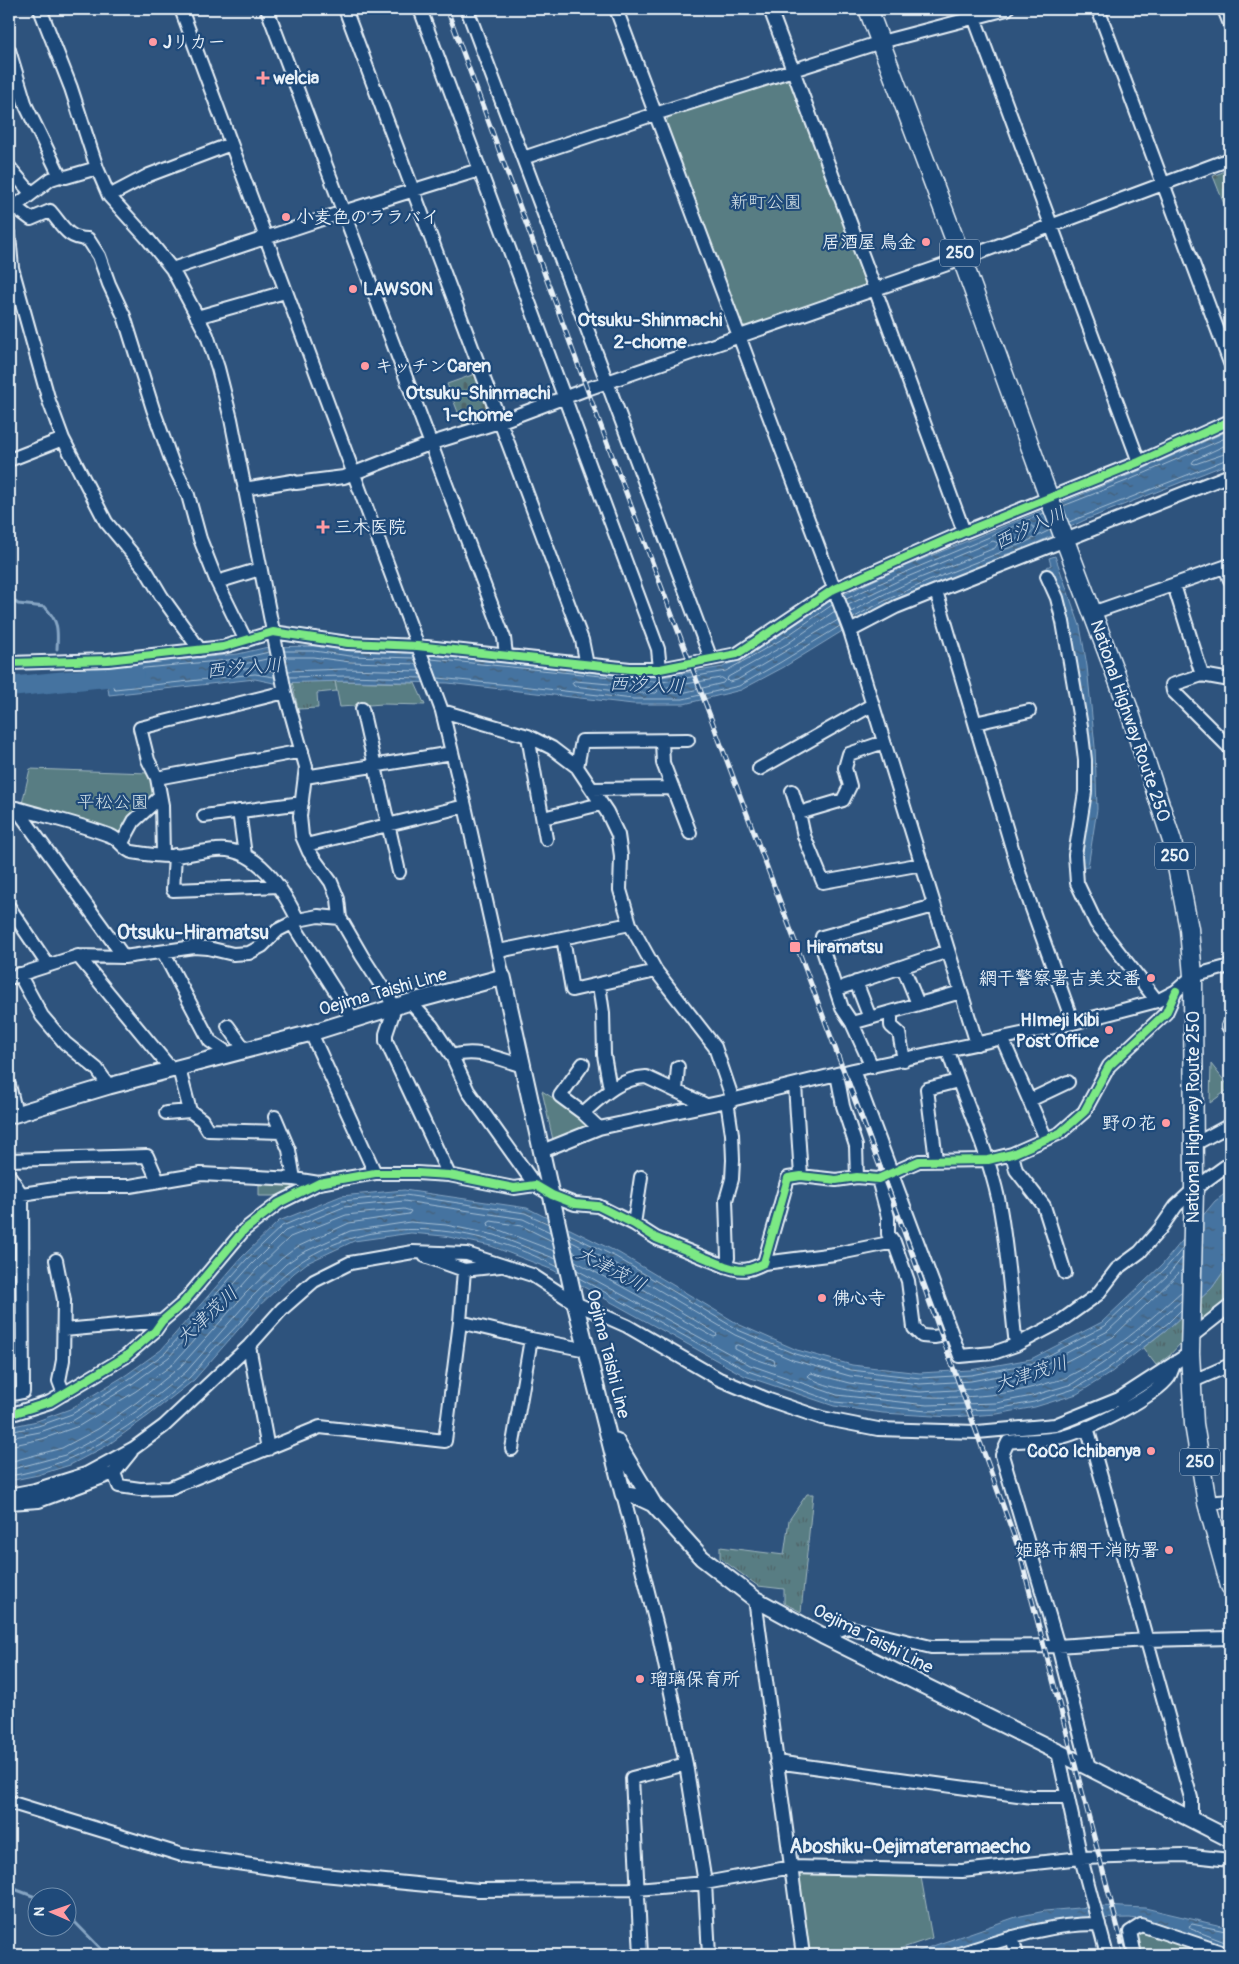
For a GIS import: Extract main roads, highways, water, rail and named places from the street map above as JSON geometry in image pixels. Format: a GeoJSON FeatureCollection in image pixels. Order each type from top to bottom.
{"type":"FeatureCollection","features":[{"type":"Feature","properties":{"kind":"highway","name":"National Highway Route 250"},"geometry":{"type":"LineString","coordinates":[[868,9],[1128,707],[1172,841],[1189,928],[1193,976],[1194,1189],[1191,1382],[1194,1424],[1207,1503],[1230,1586]]}},
{"type":"Feature","properties":{"kind":"main road","name":"Oejima Taishi Line"},"geometry":{"type":"LineString","coordinates":[[13,1115],[109,1086],[311,1032],[410,1002],[503,977],[574,1298],[623,1494],[638,1497],[653,1504],[702,1558],[755,1599],[823,1636],[1230,1839]]}},
{"type":"Feature","properties":{"kind":"main road"},"geometry":{"type":"LineString","coordinates":[[604,1414],[620,1449],[653,1504]]}},
{"type":"Feature","properties":{"kind":"water"},"geometry":{"type":"Polygon","coordinates":[[[1230,430],[1230,463],[1085,520],[1024,549],[1004,555],[1004,557],[914,592],[878,609],[784,667],[741,690],[684,704],[633,704],[448,683],[346,681],[274,683],[255,679],[109,695],[105,667],[238,654],[268,647],[314,646],[351,651],[406,652],[661,677],[723,667],[781,634],[830,601],[896,570],[1127,476],[1230,430]]]}},
{"type":"Feature","properties":{"kind":"water"},"geometry":{"type":"Polygon","coordinates":[[[1055,556],[1080,626],[1087,666],[1095,747],[1097,809],[1088,867],[1080,867],[1089,781],[1047,567],[1051,565],[1049,558],[1055,556]]]}},
{"type":"Feature","properties":{"kind":"water","name":"大津茂川"},"geometry":{"type":"Polygon","coordinates":[[[404,1190],[527,1208],[619,1253],[740,1325],[797,1350],[852,1365],[920,1373],[970,1370],[1031,1359],[1102,1322],[1162,1265],[1215,1201],[1230,1190],[1230,1262],[1212,1288],[1171,1326],[1109,1374],[1077,1394],[1035,1407],[997,1414],[950,1417],[883,1413],[834,1406],[745,1376],[553,1270],[491,1246],[444,1236],[411,1233],[354,1241],[307,1263],[294,1273],[258,1307],[194,1380],[108,1445],[70,1465],[38,1475],[9,1481],[9,1427],[37,1421],[70,1409],[126,1375],[161,1350],[242,1257],[279,1221],[341,1196],[404,1190]]]}},
{"type":"Feature","properties":{"kind":"water"},"geometry":{"type":"Polygon","coordinates":[[[1100,1906],[1145,1908],[1230,1928],[1230,1949],[1154,1922],[1130,1918],[1069,1919],[1013,1930],[937,1955],[907,1955],[1016,1917],[1045,1911],[1100,1906]]]}},
{"type":"Feature","properties":{"kind":"waterway"},"geometry":{"type":"LineString","coordinates":[[9,597],[18,604],[45,607],[57,626],[57,649]]}},
{"type":"Feature","properties":{"kind":"waterway","name":"西汐入川"},"geometry":{"type":"LineString","coordinates":[[9,687],[134,674]]}},
{"type":"Feature","properties":{"kind":"waterway"},"geometry":{"type":"LineString","coordinates":[[9,1887],[28,1894]]}},
{"type":"Feature","properties":{"kind":"waterway"},"geometry":{"type":"LineString","coordinates":[[78,1925],[107,1955]]}},
{"type":"Feature","properties":{"kind":"railway"},"geometry":{"type":"LineString","coordinates":[[447,9],[587,389],[898,1215],[1018,1547],[1125,1955]]}},
{"type":"Feature","properties":{"kind":"place","name":"Jリカー"},"geometry":{"type":"Point","coordinates":[153,42]}},
{"type":"Feature","properties":{"kind":"place","name":"welcia"},"geometry":{"type":"Point","coordinates":[263,78]}},
{"type":"Feature","properties":{"kind":"place","name":"小麦色のララバイ"},"geometry":{"type":"Point","coordinates":[286,217]}},
{"type":"Feature","properties":{"kind":"place","name":"居酒屋 鳥金"},"geometry":{"type":"Point","coordinates":[926,242]}},
{"type":"Feature","properties":{"kind":"place","name":"LAWSON"},"geometry":{"type":"Point","coordinates":[353,289]}},
{"type":"Feature","properties":{"kind":"place","name":"キッチンCaren"},"geometry":{"type":"Point","coordinates":[365,366]}},
{"type":"Feature","properties":{"kind":"place","name":"三木医院"},"geometry":{"type":"Point","coordinates":[323,527]}},
{"type":"Feature","properties":{"kind":"place","name":"Hiramatsu"},"geometry":{"type":"Point","coordinates":[795,947]}},
{"type":"Feature","properties":{"kind":"place","name":"網干警察署吉美交番"},"geometry":{"type":"Point","coordinates":[1151,978]}},
{"type":"Feature","properties":{"kind":"place","name":"HImeji Kibi Post Office"},"geometry":{"type":"Point","coordinates":[1109,1030]}},
{"type":"Feature","properties":{"kind":"place","name":"野の花"},"geometry":{"type":"Point","coordinates":[1166,1123]}},
{"type":"Feature","properties":{"kind":"place","name":"佛心寺"},"geometry":{"type":"Point","coordinates":[822,1298]}},
{"type":"Feature","properties":{"kind":"place","name":"CoCo Ichibanya"},"geometry":{"type":"Point","coordinates":[1151,1451]}},
{"type":"Feature","properties":{"kind":"place","name":"姫路市網干消防署"},"geometry":{"type":"Point","coordinates":[1169,1550]}},
{"type":"Feature","properties":{"kind":"place","name":"瑠璃保育所"},"geometry":{"type":"Point","coordinates":[640,1679]}},
{"type":"Feature","properties":{"kind":"district","name":"Otsuku-Shinmachi 2-chome"},"geometry":{"type":"Point","coordinates":[650,331]}},
{"type":"Feature","properties":{"kind":"district","name":"Otsuku-Shinmachi 1-chome"},"geometry":{"type":"Point","coordinates":[478,404]}},
{"type":"Feature","properties":{"kind":"district","name":"Otsuku-Hiramatsu"},"geometry":{"type":"Point","coordinates":[193,932]}},
{"type":"Feature","properties":{"kind":"district","name":"Aboshiku-Oejimateramaecho"},"geometry":{"type":"Point","coordinates":[910,1846]}},
{"type":"Feature","properties":{"kind":"park label","name":"新町公園"},"geometry":{"type":"Point","coordinates":[766,202]}},
{"type":"Feature","properties":{"kind":"park label","name":"平松公園"},"geometry":{"type":"Point","coordinates":[113,802]}}]}
